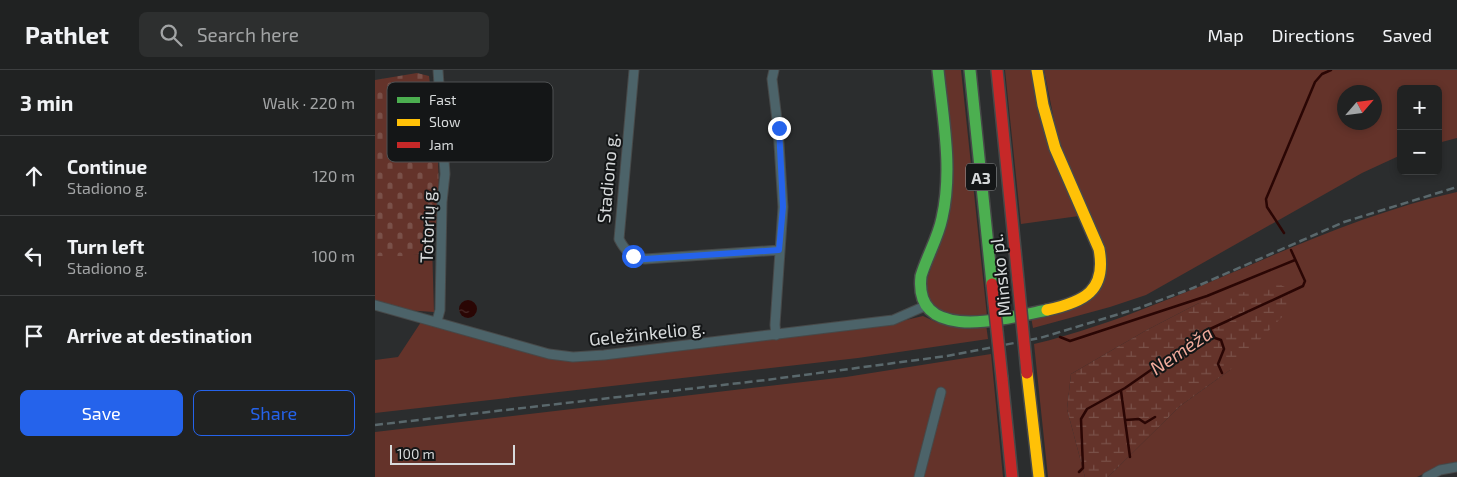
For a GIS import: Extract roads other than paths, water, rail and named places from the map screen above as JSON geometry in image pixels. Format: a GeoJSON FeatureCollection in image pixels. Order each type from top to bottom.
{"type":"FeatureCollection","features":[{"type":"Feature","properties":{"kind":"highway"},"geometry":{"type":"LineString","coordinates":[[938,70],[946,195],[942,222],[921,279],[920,290],[925,306],[932,313],[949,321],[978,321],[1070,304],[1087,296],[1099,282],[1102,262],[1099,249],[1055,148],[1043,105],[1037,70]]}},
{"type":"Feature","properties":{"kind":"highway","name":"Minsko pl."},"geometry":{"type":"LineString","coordinates":[[970,70],[1012,477]]}},
{"type":"Feature","properties":{"kind":"highway","name":"Minsko pl."},"geometry":{"type":"LineString","coordinates":[[997,70],[1039,477]]}},
{"type":"Feature","properties":{"kind":"street","name":"Stadiono g."},"geometry":{"type":"LineString","coordinates":[[634,70],[619,239],[623,248],[633,256],[645,259],[779,250]]}},
{"type":"Feature","properties":{"kind":"street"},"geometry":{"type":"LineString","coordinates":[[774,70],[772,79],[779,128],[783,199],[776,335]]}},
{"type":"Feature","properties":{"kind":"street","name":"Totorių g."},"geometry":{"type":"LineString","coordinates":[[437,321],[440,310],[444,162]]}},
{"type":"Feature","properties":{"kind":"street","name":"Geležinkelio g."},"geometry":{"type":"LineString","coordinates":[[375,305],[549,354],[573,357],[604,355],[893,320],[925,306]]}},
{"type":"Feature","properties":{"kind":"street"},"geometry":{"type":"LineString","coordinates":[[919,477],[941,392]]}},
{"type":"Feature","properties":{"kind":"street"},"geometry":{"type":"LineString","coordinates":[[1427,477],[1440,470],[1457,467]]}},
{"type":"Feature","properties":{"kind":"water"},"geometry":{"type":"Polygon","coordinates":[[[468,300],[474,303],[477,309],[474,315],[468,318],[462,315],[459,309],[462,303],[468,300]]]}},
{"type":"Feature","properties":{"kind":"waterway","name":"Nemėža"},"geometry":{"type":"LineString","coordinates":[[1284,233],[1267,207],[1266,199],[1315,82],[1322,74],[1331,70]]}},
{"type":"Feature","properties":{"kind":"waterway","name":"Nemėža"},"geometry":{"type":"LineString","coordinates":[[1079,472],[1083,468],[1081,419],[1087,409],[1125,388],[1210,329],[1303,286],[1305,281],[1291,250]]}},
{"type":"Feature","properties":{"kind":"waterway"},"geometry":{"type":"LineString","coordinates":[[1060,337],[1070,341],[1207,296],[1295,260]]}},
{"type":"Feature","properties":{"kind":"waterway"},"geometry":{"type":"LineString","coordinates":[[1210,329],[1215,338],[1221,340],[1224,349],[1218,364],[1222,373]]}},
{"type":"Feature","properties":{"kind":"waterway"},"geometry":{"type":"LineString","coordinates":[[1121,391],[1130,457]]}},
{"type":"Feature","properties":{"kind":"waterway"},"geometry":{"type":"LineString","coordinates":[[1125,420],[1139,419],[1145,423],[1155,417]]}},
{"type":"Feature","properties":{"kind":"railway"},"geometry":{"type":"LineString","coordinates":[[375,425],[766,380],[947,356],[1040,338],[1139,308],[1193,288],[1344,222],[1457,187]]}}]}
